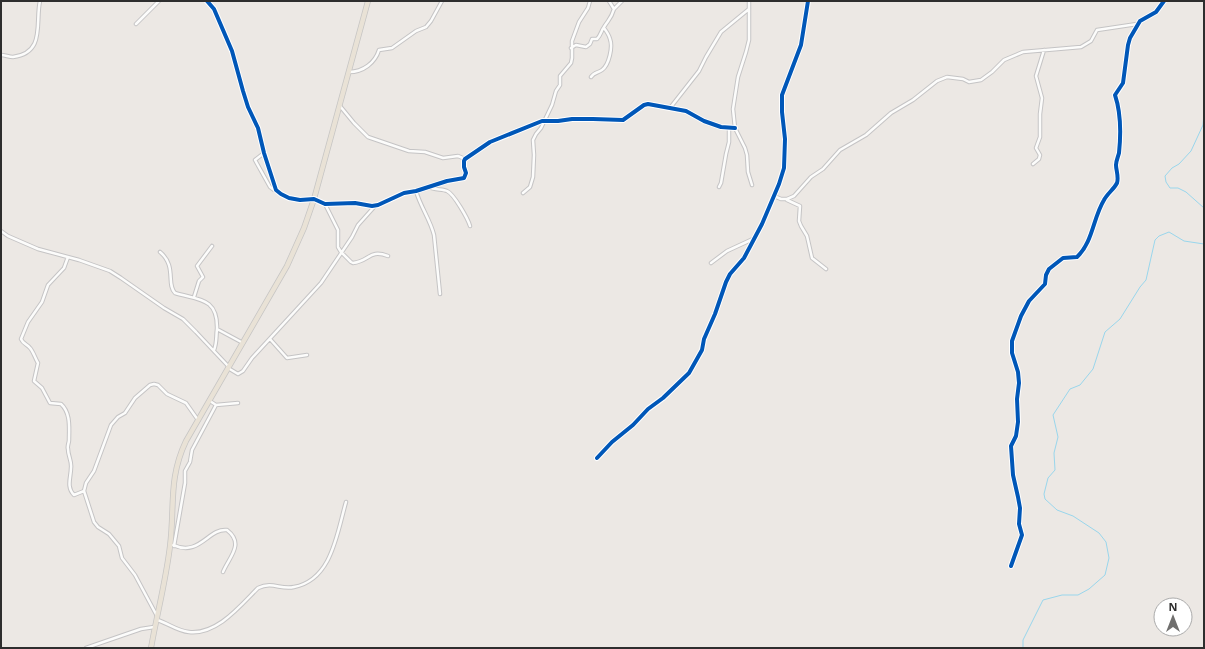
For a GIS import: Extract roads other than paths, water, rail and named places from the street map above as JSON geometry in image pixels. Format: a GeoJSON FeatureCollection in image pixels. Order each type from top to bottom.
{"type":"FeatureCollection","features":[{"type":"Feature","properties":{"kind":"highway"},"geometry":{"type":"LineString","coordinates":[[150,648],[172,545],[174,474],[181,452],[290,260],[304,228],[314,199],[368,1]]}},
{"type":"Feature","properties":{"kind":"street"},"geometry":{"type":"LineString","coordinates":[[1,55],[16,56],[32,47],[38,34],[38,12],[40,1]]}},
{"type":"Feature","properties":{"kind":"street"},"geometry":{"type":"LineString","coordinates":[[136,24],[160,1]]}},
{"type":"Feature","properties":{"kind":"street"},"geometry":{"type":"LineString","coordinates":[[207,1],[214,9],[232,51],[248,107],[258,128],[264,153],[276,190]]}},
{"type":"Feature","properties":{"kind":"street"},"geometry":{"type":"LineString","coordinates":[[348,72],[358,71],[369,66],[376,59],[379,50],[392,48],[416,31],[426,27],[442,1]]}},
{"type":"Feature","properties":{"kind":"street"},"geometry":{"type":"LineString","coordinates":[[524,193],[530,187],[533,177],[533,140],[541,128],[552,105],[556,91],[560,84],[560,76],[570,63],[572,58],[572,41],[575,31],[588,8],[590,1]]}},
{"type":"Feature","properties":{"kind":"street"},"geometry":{"type":"LineString","coordinates":[[609,1],[614,9]]}},
{"type":"Feature","properties":{"kind":"street"},"geometry":{"type":"LineString","coordinates":[[571,48],[576,45],[584,47],[588,45],[592,39],[597,39],[601,35],[604,27],[612,18],[614,9],[622,1]]}},
{"type":"Feature","properties":{"kind":"street"},"geometry":{"type":"LineString","coordinates":[[749,1],[749,40],[738,77],[733,109],[735,128],[745,148],[748,172],[752,185]]}},
{"type":"Feature","properties":{"kind":"street"},"geometry":{"type":"LineString","coordinates":[[597,458],[648,409],[663,398],[689,373],[702,350],[704,339],[716,314],[726,282],[744,258],[762,224],[784,168],[785,139],[782,95],[802,45],[808,1]]}},
{"type":"Feature","properties":{"kind":"street"},"geometry":{"type":"LineString","coordinates":[[1011,566],[1022,535],[1019,524],[1020,508],[1013,476],[1011,446],[1016,436],[1018,422],[1017,399],[1019,383],[1018,372],[1012,354],[1012,342],[1021,316],[1029,301],[1045,284],[1046,275],[1049,269],[1063,258],[1076,257],[1079,255],[1089,240],[1103,201],[1116,184],[1119,106],[1116,93],[1123,83],[1129,41],[1138,24],[1144,18],[1156,12],[1164,1]]}},
{"type":"Feature","properties":{"kind":"street"},"geometry":{"type":"LineString","coordinates":[[670,108],[699,71],[722,32],[749,8]]}},
{"type":"Feature","properties":{"kind":"street"},"geometry":{"type":"LineString","coordinates":[[787,199],[798,192],[811,177],[823,169],[840,150],[866,135],[890,113],[913,100],[937,81],[947,77],[963,79],[969,82],[981,80],[992,72],[1001,62],[1023,52],[1081,47],[1091,41],[1097,30],[1138,24]]}},
{"type":"Feature","properties":{"kind":"street"},"geometry":{"type":"LineString","coordinates":[[591,76],[604,68],[609,59],[611,42],[604,27]]}},
{"type":"Feature","properties":{"kind":"street"},"geometry":{"type":"LineString","coordinates":[[1033,164],[1039,159],[1040,155],[1036,148],[1040,137],[1042,98],[1036,76],[1044,50]]}},
{"type":"Feature","properties":{"kind":"street"},"geometry":{"type":"LineString","coordinates":[[339,104],[360,130],[368,137],[409,151],[425,152],[443,158],[458,156],[465,159]]}},
{"type":"Feature","properties":{"kind":"street"},"geometry":{"type":"LineString","coordinates":[[1,231],[8,236],[38,249],[110,271],[122,278],[183,319],[214,350],[229,368],[237,373],[242,372],[321,283],[352,237],[358,225],[376,206],[404,193],[464,178],[466,173],[463,162],[465,159],[490,142],[544,120],[558,121],[593,119],[621,121],[646,104],[686,111],[704,121],[722,127],[735,128]]}},
{"type":"Feature","properties":{"kind":"street"},"geometry":{"type":"LineString","coordinates":[[719,187],[722,183],[729,142],[729,128]]}},
{"type":"Feature","properties":{"kind":"street"},"geometry":{"type":"LineString","coordinates":[[264,153],[255,160],[270,187],[289,198],[300,200],[314,199],[325,204],[355,203],[376,206]]}},
{"type":"Feature","properties":{"kind":"street"},"geometry":{"type":"LineString","coordinates":[[428,187],[435,190],[445,190],[450,192],[464,212],[470,226]]}},
{"type":"Feature","properties":{"kind":"street"},"geometry":{"type":"LineString","coordinates":[[416,191],[420,204],[432,227],[434,235],[440,294]]}},
{"type":"Feature","properties":{"kind":"street"},"geometry":{"type":"LineString","coordinates":[[774,196],[781,199],[787,199],[800,206],[799,221],[807,236],[812,258],[826,269]]}},
{"type":"Feature","properties":{"kind":"street"},"geometry":{"type":"LineString","coordinates":[[325,204],[338,230],[338,247],[341,252],[353,263],[377,253],[388,256]]}},
{"type":"Feature","properties":{"kind":"street"},"geometry":{"type":"LineString","coordinates":[[711,263],[727,251],[755,237]]}},
{"type":"Feature","properties":{"kind":"street"},"geometry":{"type":"LineString","coordinates":[[194,297],[199,281],[203,277],[197,266],[212,246]]}},
{"type":"Feature","properties":{"kind":"street"},"geometry":{"type":"LineString","coordinates":[[160,252],[169,264],[173,291],[180,295],[194,297],[205,301],[215,312],[217,321],[214,350]]}},
{"type":"Feature","properties":{"kind":"street"},"geometry":{"type":"LineString","coordinates":[[68,257],[64,268],[48,285],[42,302],[28,322],[21,339],[22,342],[31,349],[38,363],[34,380],[35,383],[42,388],[50,403],[61,404],[66,411],[70,428],[67,448],[72,465],[69,477],[70,489],[74,494],[84,491]]}},
{"type":"Feature","properties":{"kind":"street"},"geometry":{"type":"LineString","coordinates":[[216,329],[243,343]]}},
{"type":"Feature","properties":{"kind":"street"},"geometry":{"type":"LineString","coordinates":[[270,339],[287,358],[307,355]]}},
{"type":"Feature","properties":{"kind":"street"},"geometry":{"type":"LineString","coordinates":[[198,420],[186,403],[167,394],[158,385],[150,385],[135,398],[125,413],[111,424],[94,472],[86,483],[84,491],[94,522],[98,527],[109,534],[119,546],[122,558],[135,575],[156,619],[181,631],[199,632],[221,622],[258,588],[272,585],[292,587],[303,585],[320,573],[331,554],[346,502]]}},
{"type":"Feature","properties":{"kind":"street"},"geometry":{"type":"LineString","coordinates":[[210,401],[216,405],[238,403]]}},
{"type":"Feature","properties":{"kind":"street"},"geometry":{"type":"LineString","coordinates":[[216,405],[192,450],[190,462],[185,471],[185,483],[172,545],[183,548],[196,546],[217,533],[227,530],[236,541],[236,546],[233,555],[223,572]]}},
{"type":"Feature","properties":{"kind":"street"},"geometry":{"type":"LineString","coordinates":[[86,648],[141,629],[155,627]]}},
{"type":"Feature","properties":{"kind":"waterway"},"geometry":{"type":"LineString","coordinates":[[1204,113],[1203,125],[1191,151],[1165,176],[1166,182],[1170,188],[1178,188],[1186,192],[1204,208]]}},
{"type":"Feature","properties":{"kind":"waterway"},"geometry":{"type":"LineString","coordinates":[[1023,648],[1023,640],[1043,600],[1062,595],[1078,595],[1089,589],[1105,575],[1109,558],[1106,542],[1099,533],[1073,516],[1057,510],[1045,499],[1044,494],[1048,478],[1055,470],[1054,453],[1058,437],[1053,415],[1070,389],[1080,385],[1093,369],[1105,332],[1120,319],[1146,280],[1155,240],[1159,236],[1169,232],[1184,241],[1204,244]]}}]}
